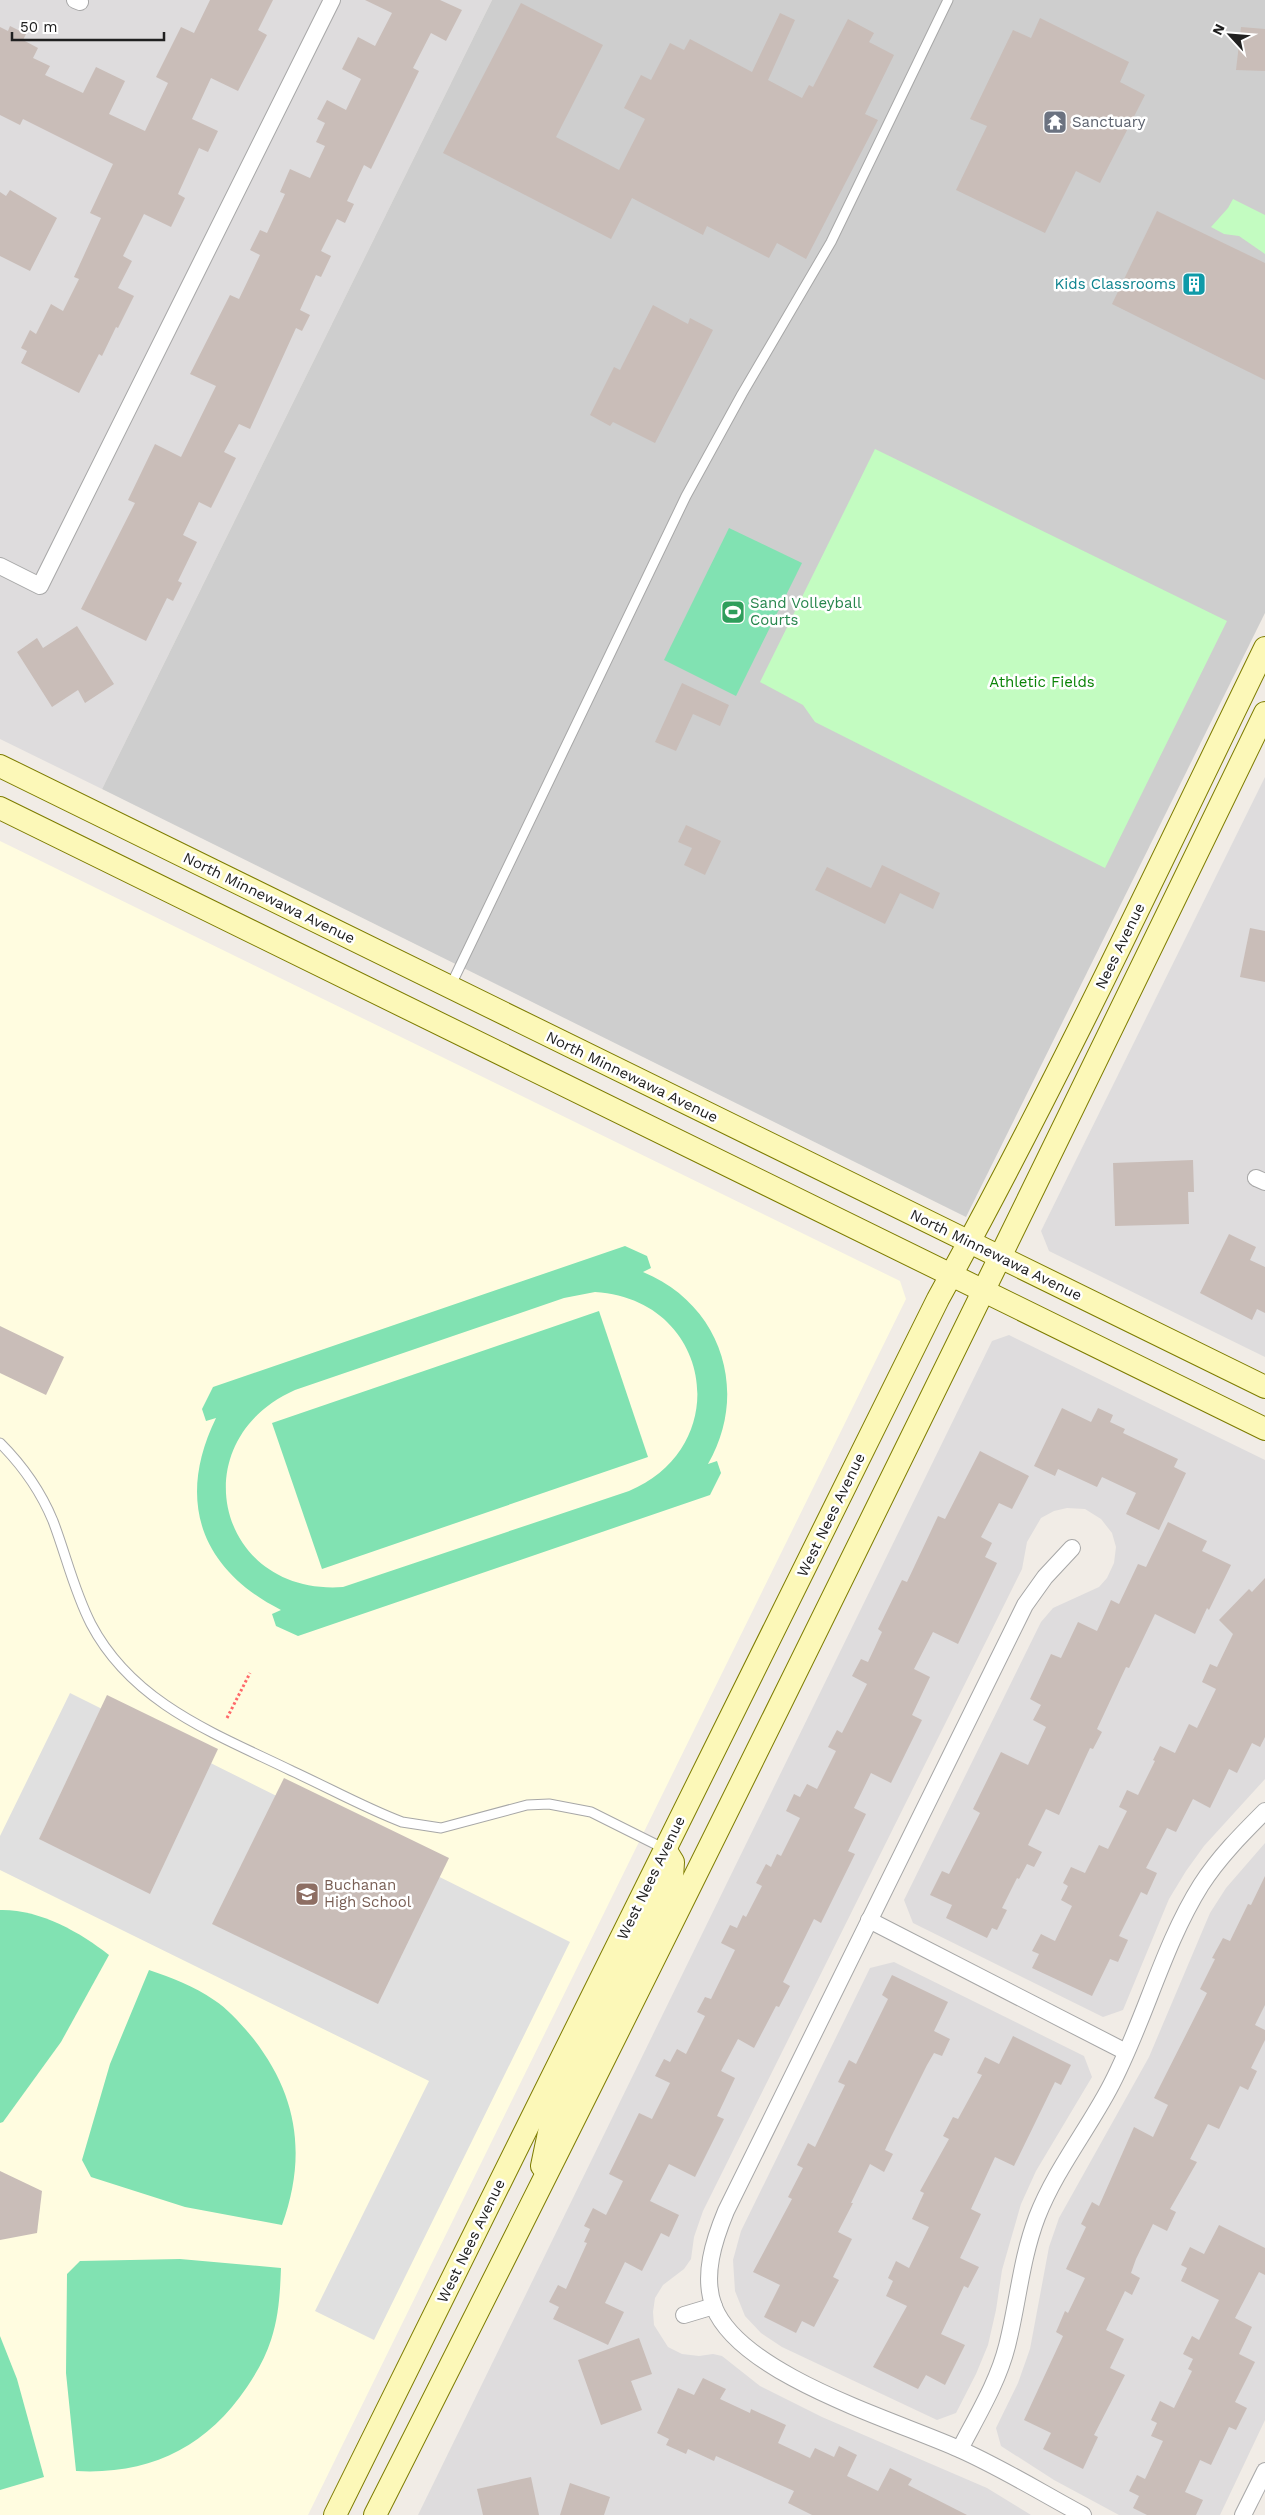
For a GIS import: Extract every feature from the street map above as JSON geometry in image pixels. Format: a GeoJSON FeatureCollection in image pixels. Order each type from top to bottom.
{"type":"FeatureCollection","features":[{"type":"Feature","properties":{"kind":"main road","name":"Nees Avenue"},"geometry":{"type":"LineString","coordinates":[[970,1242],[1124,938],[1265,648]]}},
{"type":"Feature","properties":{"kind":"main road","name":"Nees Avenue"},"geometry":{"type":"LineString","coordinates":[[1000,1258],[1265,713]]}},
{"type":"Feature","properties":{"kind":"main road","name":"North Minnewawa Avenue"},"geometry":{"type":"LineString","coordinates":[[0,766],[1265,1387]]}},
{"type":"Feature","properties":{"kind":"main road"},"geometry":{"type":"LineString","coordinates":[[0,808],[1265,1429]]}},
{"type":"Feature","properties":{"kind":"main road"},"geometry":{"type":"LineString","coordinates":[[433,1021],[450,987]]}},
{"type":"Feature","properties":{"kind":"main road","name":"West Nees Avenue"},"geometry":{"type":"LineString","coordinates":[[335,2515],[951,1275],[970,1242]]}},
{"type":"Feature","properties":{"kind":"main road"},"geometry":{"type":"LineString","coordinates":[[375,2515],[533,2203],[1000,1258]]}},
{"type":"Feature","properties":{"kind":"main road"},"geometry":{"type":"LineString","coordinates":[[533,2203],[550,2128],[672,1878],[673,1862],[665,1849]]}},
{"type":"Feature","properties":{"kind":"street"},"geometry":{"type":"LineString","coordinates":[[0,566],[40,586],[332,0]]}},
{"type":"Feature","properties":{"kind":"street"},"geometry":{"type":"LineString","coordinates":[[1072,1548],[1045,1577],[1025,1605],[869,1920],[716,2233],[710,2258],[710,2281],[714,2306],[725,2326],[744,2346],[776,2368],[819,2391],[960,2449],[1083,2515]]}},
{"type":"Feature","properties":{"kind":"street"},"geometry":{"type":"LineString","coordinates":[[960,2449],[995,2380],[1006,2348],[1023,2267],[1037,2217],[1060,2171],[1110,2088],[1182,1919],[1201,1885],[1222,1856],[1265,1811]]}},
{"type":"Feature","properties":{"kind":"street"},"geometry":{"type":"LineString","coordinates":[[869,1920],[1126,2052]]}},
{"type":"Feature","properties":{"kind":"street"},"geometry":{"type":"LineString","coordinates":[[684,2316],[714,2306]]}},
{"type":"Feature","properties":{"kind":"street"},"geometry":{"type":"LineString","coordinates":[[1243,2515],[1265,2471]]}},
{"type":"Feature","properties":{"kind":"lane"},"geometry":{"type":"LineString","coordinates":[[450,987],[686,496],[742,394],[830,242],[948,0]]}},
{"type":"Feature","properties":{"kind":"lane"},"geometry":{"type":"LineString","coordinates":[[0,1443],[19,1463],[43,1498],[53,1521],[70,1577],[92,1626],[122,1667],[163,1705],[182,1717],[402,1822],[441,1828],[527,1805],[558,1805],[591,1812],[665,1849]]}},
{"type":"Feature","properties":{"kind":"path"},"geometry":{"type":"LineString","coordinates":[[228,1718],[250,1673]]}},
{"type":"Feature","properties":{"kind":"shaded area"},"geometry":{"type":"Polygon","coordinates":[[[0,0],[492,0],[102,789],[0,739],[0,0]]]}},
{"type":"Feature","properties":{"kind":"shaded area"},"geometry":{"type":"Polygon","coordinates":[[[492,0],[1265,0],[1265,613],[966,1217],[102,789],[492,0]]]}},
{"type":"Feature","properties":{"kind":"shaded area"},"geometry":{"type":"Polygon","coordinates":[[[1265,777],[1265,1357],[1049,1251],[1041,1231],[1265,777]]]}},
{"type":"Feature","properties":{"kind":"shaded area","name":"Buchanan High School"},"geometry":{"type":"Polygon","coordinates":[[[0,841],[900,1281],[906,1299],[308,2515],[0,2515],[0,841]]]}},
{"type":"Feature","properties":{"kind":"shaded area"},"geometry":{"type":"Polygon","coordinates":[[[1009,1335],[1265,1460],[1265,1779],[1204,1846],[1186,1871],[1169,1899],[1123,2010],[1103,2017],[913,1923],[904,1900],[1041,1622],[1053,1608],[1099,1587],[1107,1578],[1114,1563],[1116,1547],[1112,1533],[1101,1519],[1085,1509],[1067,1508],[1054,1511],[1041,1518],[1027,1542],[1022,1569],[703,2211],[694,2237],[691,2259],[684,2269],[663,2285],[655,2298],[653,2312],[654,2325],[668,2347],[682,2354],[699,2356],[713,2354],[722,2356],[760,2386],[822,2417],[987,2488],[1031,2515],[418,2515],[992,1341],[1009,1335]]]}},
{"type":"Feature","properties":{"kind":"shaded area"},"geometry":{"type":"Polygon","coordinates":[[[70,1693],[570,1942],[374,2340],[315,2311],[429,2081],[0,1870],[0,1836],[70,1693]]]}},
{"type":"Feature","properties":{"kind":"shaded area"},"geometry":{"type":"Polygon","coordinates":[[[1265,1843],[1265,2420],[1220,2515],[1119,2515],[1054,2480],[1001,2446],[996,2428],[1018,2383],[1030,2349],[1049,2247],[1059,2218],[1149,2057],[1210,1913],[1226,1888],[1265,1843]]]}},
{"type":"Feature","properties":{"kind":"shaded area"},"geometry":{"type":"Polygon","coordinates":[[[894,1962],[1084,2056],[1092,2077],[1036,2171],[1021,2204],[1002,2270],[988,2345],[976,2374],[956,2413],[937,2420],[782,2347],[761,2333],[745,2316],[735,2291],[733,2260],[741,2231],[870,1968],[894,1962]]]}},
{"type":"Feature","properties":{"kind":"green space"},"geometry":{"type":"Polygon","coordinates":[[[1233,199],[1265,215],[1265,254],[1239,236],[1224,234],[1211,227],[1228,208],[1233,199]]]}},
{"type":"Feature","properties":{"kind":"green space","name":"Athletic Fields"},"geometry":{"type":"Polygon","coordinates":[[[875,449],[1227,621],[1105,868],[815,722],[803,705],[760,682],[875,449]]]}},
{"type":"Feature","properties":{"kind":"green space","name":"Sand Volleyball Courts"},"geometry":{"type":"Polygon","coordinates":[[[729,528],[802,563],[736,696],[664,660],[729,528]]]}},
{"type":"Feature","properties":{"kind":"green space"},"geometry":{"type":"Polygon","coordinates":[[[625,1246],[647,1256],[651,1268],[643,1272],[670,1286],[692,1305],[709,1328],[720,1353],[726,1380],[727,1408],[720,1436],[708,1464],[717,1461],[721,1473],[710,1495],[298,1636],[276,1626],[272,1614],[281,1610],[253,1593],[231,1574],[214,1553],[203,1529],[198,1504],[198,1477],[204,1448],[216,1418],[206,1421],[202,1409],[213,1387],[625,1246]],[[595,1292],[564,1298],[295,1390],[259,1413],[236,1444],[226,1477],[229,1511],[242,1542],[266,1567],[300,1583],[343,1587],[629,1491],[663,1470],[685,1442],[696,1410],[696,1377],[685,1346],[665,1320],[634,1301],[595,1292]]]}},
{"type":"Feature","properties":{"kind":"green space"},"geometry":{"type":"Polygon","coordinates":[[[599,1311],[648,1457],[322,1569],[272,1423],[599,1311]]]}},
{"type":"Feature","properties":{"kind":"green space"},"geometry":{"type":"Polygon","coordinates":[[[0,1910],[29,1913],[44,1918],[72,1930],[109,1955],[61,2042],[3,2122],[0,2123],[0,1910]]]}},
{"type":"Feature","properties":{"kind":"green space"},"geometry":{"type":"Polygon","coordinates":[[[149,1970],[191,1986],[224,2008],[252,2037],[268,2059],[280,2081],[294,2127],[296,2150],[290,2199],[282,2225],[185,2207],[91,2177],[82,2160],[110,2064],[149,1970]]]}},
{"type":"Feature","properties":{"kind":"green space"},"geometry":{"type":"Polygon","coordinates":[[[180,2259],[281,2268],[276,2322],[264,2358],[247,2387],[231,2408],[194,2441],[173,2453],[151,2462],[128,2468],[103,2471],[76,2471],[66,2373],[67,2274],[80,2261],[180,2259]]]}},
{"type":"Feature","properties":{"kind":"green space"},"geometry":{"type":"Polygon","coordinates":[[[0,2336],[17,2379],[44,2477],[0,2490],[0,2336]]]}},
{"type":"Feature","properties":{"kind":"building"},"geometry":{"type":"Polygon","coordinates":[[[210,0],[273,0],[258,30],[267,35],[238,91],[211,78],[192,119],[218,131],[208,152],[199,148],[178,194],[185,198],[171,227],[144,214],[123,256],[132,261],[118,288],[134,296],[118,328],[116,327],[102,356],[99,354],[79,393],[21,363],[27,351],[21,348],[30,330],[36,334],[51,304],[63,311],[79,279],[74,277],[101,218],[90,213],[113,164],[23,119],[20,125],[0,115],[0,27],[8,31],[10,26],[26,34],[23,40],[38,48],[33,58],[50,66],[45,75],[83,93],[96,67],[125,81],[109,114],[145,131],[168,83],[156,77],[181,27],[194,33],[210,0]]]}},
{"type":"Feature","properties":{"kind":"building"},"geometry":{"type":"Polygon","coordinates":[[[365,0],[440,0],[462,10],[446,41],[431,33],[413,68],[419,71],[371,169],[364,165],[347,201],[354,204],[345,223],[337,219],[321,251],[331,256],[321,277],[316,275],[300,310],[310,315],[302,331],[296,328],[250,429],[239,424],[224,452],[236,458],[211,508],[199,502],[183,535],[197,542],[178,581],[182,583],[173,601],[167,598],[146,641],[81,609],[135,503],[128,500],[155,444],[181,457],[216,386],[190,374],[230,295],[239,299],[260,255],[250,250],[260,230],[267,233],[285,194],[280,192],[290,169],[310,178],[325,146],[316,142],[325,123],[317,119],[327,100],[346,110],[361,79],[342,69],[358,37],[375,46],[392,13],[365,0]]]}},
{"type":"Feature","properties":{"kind":"building"},"geometry":{"type":"Polygon","coordinates":[[[521,3],[603,45],[556,137],[619,170],[645,119],[624,108],[641,75],[651,80],[670,43],[684,50],[690,39],[752,72],[780,13],[795,20],[768,80],[802,98],[809,85],[813,87],[848,19],[874,33],[869,42],[894,55],[865,114],[878,120],[806,259],[777,243],[769,258],[707,226],[703,235],[632,198],[611,239],[443,153],[521,3]]]}},
{"type":"Feature","properties":{"kind":"building","name":"Sanctuary"},"geometry":{"type":"Polygon","coordinates":[[[1040,18],[1129,62],[1120,82],[1145,95],[1100,183],[1076,171],[1045,233],[956,190],[987,126],[970,119],[1013,30],[1031,38],[1040,18]]]}},
{"type":"Feature","properties":{"kind":"building"},"geometry":{"type":"Polygon","coordinates":[[[1241,27],[1265,29],[1265,71],[1236,70],[1241,27]]]}},
{"type":"Feature","properties":{"kind":"building"},"geometry":{"type":"Polygon","coordinates":[[[10,190],[57,218],[30,271],[0,256],[0,192],[6,196],[10,190]]]}},
{"type":"Feature","properties":{"kind":"building","name":"Kids Classrooms"},"geometry":{"type":"Polygon","coordinates":[[[1157,211],[1265,263],[1265,380],[1112,304],[1157,211]]]}},
{"type":"Feature","properties":{"kind":"building"},"geometry":{"type":"Polygon","coordinates":[[[653,305],[688,324],[690,318],[713,330],[655,443],[613,422],[610,426],[590,415],[614,367],[620,370],[653,305]]]}},
{"type":"Feature","properties":{"kind":"building"},"geometry":{"type":"Polygon","coordinates":[[[77,626],[114,684],[85,703],[78,690],[52,707],[17,652],[37,638],[43,648],[77,626]]]}},
{"type":"Feature","properties":{"kind":"building"},"geometry":{"type":"Polygon","coordinates":[[[682,683],[729,705],[720,726],[693,714],[676,751],[655,742],[682,683]]]}},
{"type":"Feature","properties":{"kind":"building"},"geometry":{"type":"Polygon","coordinates":[[[686,825],[721,841],[705,875],[684,865],[692,848],[678,842],[686,825]]]}},
{"type":"Feature","properties":{"kind":"building"},"geometry":{"type":"Polygon","coordinates":[[[882,865],[940,893],[933,909],[900,893],[885,924],[815,890],[827,867],[871,888],[882,865]]]}},
{"type":"Feature","properties":{"kind":"building"},"geometry":{"type":"Polygon","coordinates":[[[1250,928],[1265,931],[1265,982],[1240,977],[1250,928]]]}},
{"type":"Feature","properties":{"kind":"building"},"geometry":{"type":"Polygon","coordinates":[[[1193,1160],[1194,1192],[1188,1192],[1189,1224],[1115,1226],[1113,1163],[1193,1160]]]}},
{"type":"Feature","properties":{"kind":"building"},"geometry":{"type":"Polygon","coordinates":[[[1229,1234],[1256,1247],[1250,1260],[1265,1267],[1265,1313],[1257,1309],[1252,1320],[1200,1293],[1229,1234]]]}},
{"type":"Feature","properties":{"kind":"building"},"geometry":{"type":"Polygon","coordinates":[[[0,1326],[64,1357],[46,1395],[0,1373],[0,1326]]]}},
{"type":"Feature","properties":{"kind":"building"},"geometry":{"type":"Polygon","coordinates":[[[1062,1408],[1091,1422],[1098,1408],[1113,1415],[1110,1422],[1125,1429],[1123,1433],[1178,1459],[1174,1467],[1186,1473],[1159,1530],[1126,1514],[1136,1493],[1102,1477],[1097,1487],[1058,1469],[1055,1476],[1034,1466],[1062,1408]]]}},
{"type":"Feature","properties":{"kind":"building"},"geometry":{"type":"Polygon","coordinates":[[[980,1451],[1029,1476],[1012,1509],[999,1503],[981,1537],[992,1543],[985,1557],[997,1563],[958,1644],[933,1632],[914,1669],[930,1677],[912,1715],[922,1720],[891,1783],[871,1773],[854,1808],[866,1814],[848,1851],[855,1854],[821,1923],[814,1919],[783,1982],[790,1986],[779,2007],[776,2006],[754,2048],[738,2039],[721,2071],[735,2078],[717,2116],[724,2119],[695,2177],[669,2164],[650,2201],[679,2215],[669,2237],[661,2233],[642,2271],[625,2262],[605,2303],[624,2312],[608,2345],[553,2319],[559,2307],[549,2302],[558,2285],[566,2289],[587,2243],[584,2242],[590,2229],[584,2226],[593,2208],[606,2215],[623,2181],[609,2174],[639,2113],[652,2119],[670,2083],[655,2076],[664,2059],[670,2062],[677,2049],[686,2054],[705,2016],[697,2012],[705,1997],[711,1999],[735,1950],[721,1943],[730,1925],[737,1928],[743,1915],[746,1917],[762,1886],[756,1883],[766,1864],[771,1867],[777,1854],[781,1856],[800,1818],[786,1811],[794,1794],[800,1797],[807,1784],[817,1789],[836,1751],[828,1747],[837,1730],[842,1733],[867,1684],[852,1676],[861,1659],[868,1662],[882,1632],[878,1629],[902,1580],[907,1582],[938,1516],[945,1519],[980,1451]]]}},
{"type":"Feature","properties":{"kind":"building"},"geometry":{"type":"Polygon","coordinates":[[[1168,1522],[1207,1541],[1202,1551],[1231,1565],[1209,1610],[1207,1608],[1195,1634],[1155,1614],[1129,1668],[1126,1667],[1097,1729],[1102,1732],[1093,1749],[1090,1748],[1059,1815],[1046,1809],[1028,1845],[1042,1852],[1034,1867],[1027,1864],[1019,1879],[1017,1878],[1002,1908],[1007,1910],[997,1930],[992,1928],[987,1938],[946,1918],[952,1905],[930,1895],[942,1871],[949,1874],[980,1813],[973,1809],[1001,1752],[1028,1765],[1046,1727],[1033,1720],[1041,1705],[1030,1699],[1051,1654],[1061,1658],[1078,1622],[1097,1631],[1111,1600],[1119,1604],[1138,1564],[1146,1567],[1168,1522]]]}},
{"type":"Feature","properties":{"kind":"building"},"geometry":{"type":"Polygon","coordinates":[[[1265,1578],[1265,1737],[1260,1747],[1252,1743],[1237,1773],[1229,1769],[1210,1808],[1193,1799],[1176,1832],[1167,1828],[1146,1868],[1157,1873],[1147,1895],[1141,1892],[1119,1936],[1128,1940],[1118,1962],[1110,1959],[1092,1996],[1032,1968],[1039,1954],[1032,1951],[1041,1934],[1055,1941],[1072,1906],[1061,1900],[1068,1886],[1063,1883],[1071,1867],[1085,1873],[1099,1845],[1108,1849],[1127,1811],[1119,1807],[1127,1790],[1138,1795],[1155,1761],[1153,1760],[1160,1746],[1175,1753],[1189,1724],[1197,1728],[1216,1689],[1202,1682],[1210,1664],[1217,1667],[1233,1634],[1219,1620],[1249,1589],[1252,1592],[1265,1578]]]}},
{"type":"Feature","properties":{"kind":"building"},"geometry":{"type":"Polygon","coordinates":[[[107,1695],[218,1749],[150,1894],[39,1839],[107,1695]]]}},
{"type":"Feature","properties":{"kind":"building"},"geometry":{"type":"Polygon","coordinates":[[[284,1778],[449,1858],[378,2004],[212,1924],[284,1778]]]}},
{"type":"Feature","properties":{"kind":"building"},"geometry":{"type":"Polygon","coordinates":[[[1265,1876],[1265,2005],[1255,2025],[1265,2030],[1265,2040],[1251,2068],[1257,2071],[1248,2090],[1240,2086],[1219,2129],[1208,2124],[1190,2159],[1197,2162],[1170,2209],[1176,2212],[1167,2231],[1153,2224],[1136,2259],[1131,2273],[1140,2278],[1132,2295],[1125,2291],[1106,2330],[1124,2339],[1110,2368],[1125,2375],[1094,2435],[1098,2437],[1083,2469],[1043,2449],[1051,2433],[1024,2420],[1063,2336],[1056,2332],[1065,2311],[1068,2313],[1085,2278],[1066,2269],[1086,2227],[1081,2224],[1092,2202],[1099,2206],[1134,2127],[1153,2137],[1168,2105],[1154,2098],[1207,1993],[1200,1989],[1215,1959],[1212,1958],[1223,1938],[1230,1941],[1248,1904],[1251,1905],[1265,1876]]]}},
{"type":"Feature","properties":{"kind":"building"},"geometry":{"type":"Polygon","coordinates":[[[892,1975],[948,2002],[934,2031],[950,2039],[942,2056],[934,2053],[891,2137],[885,2150],[893,2154],[884,2172],[870,2164],[851,2203],[853,2203],[838,2232],[852,2239],[833,2277],[839,2280],[814,2327],[802,2321],[796,2333],[764,2317],[780,2285],[753,2272],[792,2199],[788,2197],[803,2168],[797,2165],[808,2143],[815,2147],[845,2085],[838,2082],[849,2060],[856,2064],[888,1999],[882,1995],[892,1975]]]}},
{"type":"Feature","properties":{"kind":"building"},"geometry":{"type":"Polygon","coordinates":[[[1013,2036],[1071,2065],[1061,2085],[1055,2082],[1014,2166],[995,2157],[971,2209],[981,2214],[960,2258],[979,2267],[968,2288],[964,2286],[941,2334],[965,2345],[945,2385],[926,2375],[918,2389],[873,2367],[907,2306],[886,2296],[893,2281],[888,2278],[896,2261],[909,2268],[929,2227],[912,2219],[924,2193],[920,2191],[949,2139],[943,2136],[953,2117],[958,2119],[982,2075],[977,2073],[985,2057],[999,2064],[1013,2036]]]}},
{"type":"Feature","properties":{"kind":"building"},"geometry":{"type":"Polygon","coordinates":[[[0,2171],[42,2191],[37,2233],[0,2240],[0,2171]]]}},
{"type":"Feature","properties":{"kind":"building"},"geometry":{"type":"Polygon","coordinates":[[[1219,2225],[1265,2248],[1265,2275],[1259,2272],[1235,2318],[1252,2327],[1239,2354],[1255,2362],[1235,2402],[1247,2408],[1236,2430],[1229,2427],[1211,2465],[1200,2460],[1185,2492],[1203,2500],[1196,2515],[1147,2515],[1133,2508],[1139,2496],[1129,2491],[1137,2475],[1145,2479],[1163,2441],[1151,2436],[1157,2423],[1151,2420],[1160,2401],[1174,2408],[1192,2371],[1188,2369],[1193,2359],[1183,2354],[1192,2336],[1199,2340],[1219,2300],[1181,2281],[1187,2268],[1181,2265],[1190,2247],[1204,2254],[1219,2225]]]}},
{"type":"Feature","properties":{"kind":"building"},"geometry":{"type":"Polygon","coordinates":[[[639,2338],[652,2374],[631,2381],[642,2410],[601,2425],[578,2360],[639,2338]]]}},
{"type":"Feature","properties":{"kind":"building"},"geometry":{"type":"Polygon","coordinates":[[[703,2378],[726,2389],[720,2399],[750,2413],[751,2409],[786,2425],[778,2443],[810,2458],[815,2448],[834,2457],[839,2446],[857,2455],[847,2476],[878,2491],[890,2468],[912,2479],[908,2485],[967,2515],[812,2515],[788,2503],[794,2491],[716,2456],[714,2461],[688,2449],[686,2454],[666,2445],[669,2439],[657,2433],[678,2388],[694,2395],[703,2378]]]}},
{"type":"Feature","properties":{"kind":"building"},"geometry":{"type":"Polygon","coordinates":[[[531,2477],[539,2515],[483,2515],[477,2489],[531,2477]]]}},
{"type":"Feature","properties":{"kind":"building"},"geometry":{"type":"Polygon","coordinates":[[[570,2483],[610,2497],[604,2515],[560,2515],[570,2483]]]}},
{"type":"Feature","properties":{"kind":"place","name":"Sanctuary"},"geometry":{"type":"Point","coordinates":[1055,122]}},
{"type":"Feature","properties":{"kind":"place","name":"Kids Classrooms"},"geometry":{"type":"Point","coordinates":[1194,284]}},
{"type":"Feature","properties":{"kind":"place","name":"Sand Volleyball Courts"},"geometry":{"type":"Point","coordinates":[733,612]}},
{"type":"Feature","properties":{"kind":"place","name":"Buchanan High School"},"geometry":{"type":"Point","coordinates":[307,1894]}}]}
